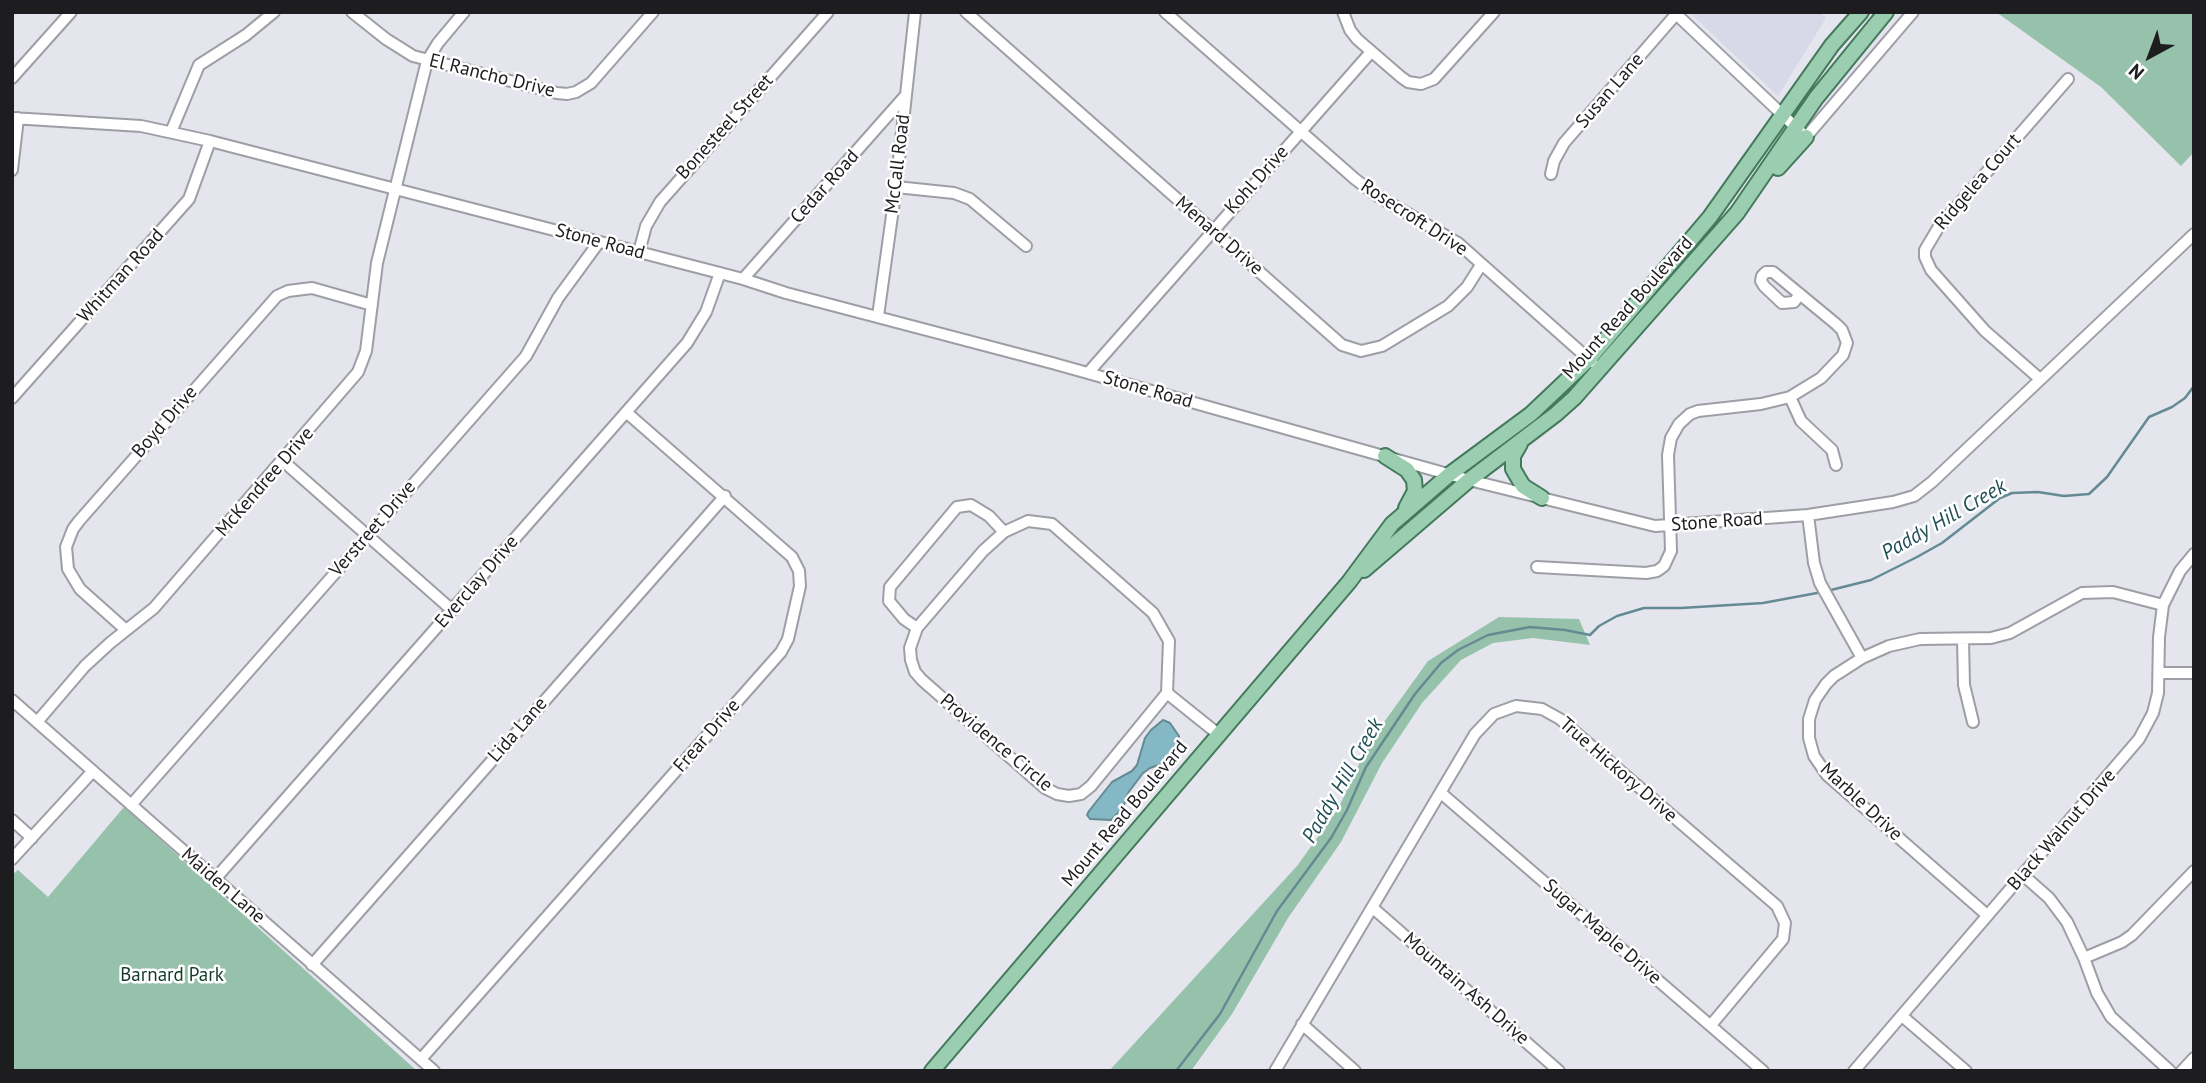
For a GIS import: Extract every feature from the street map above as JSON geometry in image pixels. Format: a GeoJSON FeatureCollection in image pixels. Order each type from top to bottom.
{"type":"FeatureCollection","features":[{"type":"Feature","properties":{"kind":"main road","name":"Mount Read Boulevard"},"geometry":{"type":"LineString","coordinates":[[1349,582],[1469,480],[1556,414],[1710,217],[1832,45],[1861,12]]}},
{"type":"Feature","properties":{"kind":"main road","name":"Mount Read Boulevard"},"geometry":{"type":"LineString","coordinates":[[932,1071],[1349,582],[1366,556],[1400,517],[1450,474],[1595,364],[1737,213],[1801,133],[1816,98],[1886,12]]}},
{"type":"Feature","properties":{"kind":"main road"},"geometry":{"type":"LineString","coordinates":[[1525,438],[1513,456],[1513,469],[1523,486],[1542,498]]}},
{"type":"Feature","properties":{"kind":"main road"},"geometry":{"type":"LineString","coordinates":[[1385,456],[1407,470],[1414,480],[1413,496],[1400,517]]}},
{"type":"Feature","properties":{"kind":"street"},"geometry":{"type":"LineString","coordinates":[[12,78],[71,12]]}},
{"type":"Feature","properties":{"kind":"street"},"geometry":{"type":"LineString","coordinates":[[171,132],[199,65],[246,36],[274,12]]}},
{"type":"Feature","properties":{"kind":"street","name":"El Rancho Drive"},"geometry":{"type":"LineString","coordinates":[[352,12],[401,50],[427,61],[557,93],[576,92],[597,77],[653,12]]}},
{"type":"Feature","properties":{"kind":"street"},"geometry":{"type":"LineString","coordinates":[[427,61],[464,12]]}},
{"type":"Feature","properties":{"kind":"street","name":"Bonesteel Street"},"geometry":{"type":"LineString","coordinates":[[639,252],[646,226],[660,202],[828,12]]}},
{"type":"Feature","properties":{"kind":"street","name":"McCall Road"},"geometry":{"type":"LineString","coordinates":[[878,316],[896,187],[915,12]]}},
{"type":"Feature","properties":{"kind":"street","name":"Menard Drive"},"geometry":{"type":"LineString","coordinates":[[966,12],[1342,345],[1361,351],[1382,346],[1448,306],[1467,287],[1481,264]]}},
{"type":"Feature","properties":{"kind":"street","name":"Rosecroft Drive"},"geometry":{"type":"LineString","coordinates":[[1165,12],[1376,195],[1445,234],[1595,364]]}},
{"type":"Feature","properties":{"kind":"street"},"geometry":{"type":"LineString","coordinates":[[1343,12],[1350,30],[1371,52],[1408,82],[1415,84],[1428,83],[1441,72],[1494,12]]}},
{"type":"Feature","properties":{"kind":"street","name":"Mount Read Boulevard"},"geometry":{"type":"LineString","coordinates":[[1801,133],[1913,12]]}},
{"type":"Feature","properties":{"kind":"street"},"geometry":{"type":"LineString","coordinates":[[1676,13],[1801,133]]}},
{"type":"Feature","properties":{"kind":"street","name":"Susan Lane"},"geometry":{"type":"LineString","coordinates":[[1551,174],[1554,161],[1564,143],[1676,13]]}},
{"type":"Feature","properties":{"kind":"street","name":"Kohl Drive"},"geometry":{"type":"LineString","coordinates":[[1088,373],[1371,52]]}},
{"type":"Feature","properties":{"kind":"street","name":"McKendree Drive"},"geometry":{"type":"LineString","coordinates":[[37,722],[85,666],[154,608],[358,372],[366,351],[377,263],[427,61]]}},
{"type":"Feature","properties":{"kind":"street","name":"Ridgelea Court"},"geometry":{"type":"LineString","coordinates":[[2040,379],[1985,331],[1931,270],[1925,250],[1938,228],[2068,79]]}},
{"type":"Feature","properties":{"kind":"street","name":"Cedar Road"},"geometry":{"type":"LineString","coordinates":[[743,279],[906,95]]}},
{"type":"Feature","properties":{"kind":"street"},"geometry":{"type":"LineString","coordinates":[[12,170],[15,118]]}},
{"type":"Feature","properties":{"kind":"street","name":"Stone Road"},"geometry":{"type":"LineString","coordinates":[[15,118],[141,126],[210,141],[743,279],[1469,480],[1655,526],[1808,515],[1893,502],[1914,496],[2194,234]]}},
{"type":"Feature","properties":{"kind":"street","name":"Whitman Road"},"geometry":{"type":"LineString","coordinates":[[12,398],[189,199],[210,141]]}},
{"type":"Feature","properties":{"kind":"street"},"geometry":{"type":"LineString","coordinates":[[896,187],[954,193],[970,199],[1026,246]]}},
{"type":"Feature","properties":{"kind":"street","name":"Verstreet Drive"},"geometry":{"type":"LineString","coordinates":[[131,805],[526,356],[558,298],[599,242]]}},
{"type":"Feature","properties":{"kind":"street","name":"Everclay Drive"},"geometry":{"type":"LineString","coordinates":[[215,879],[697,329],[720,273]]}},
{"type":"Feature","properties":{"kind":"street","name":"Boyd Drive"},"geometry":{"type":"LineString","coordinates":[[126,631],[80,589],[68,569],[66,547],[79,520],[277,296],[288,290],[312,288],[372,304]]}},
{"type":"Feature","properties":{"kind":"street"},"geometry":{"type":"LineString","coordinates":[[1537,567],[1646,573],[1657,571],[1669,560],[1671,526],[1668,455],[1671,438],[1679,424],[1698,411],[1761,404],[1790,397],[1810,386],[1843,355],[1847,342],[1842,330],[1800,294]]}},
{"type":"Feature","properties":{"kind":"street"},"geometry":{"type":"LineString","coordinates":[[1790,397],[1801,421],[1832,450],[1836,465]]}},
{"type":"Feature","properties":{"kind":"street","name":"Frear Drive"},"geometry":{"type":"LineString","coordinates":[[421,1059],[786,645],[800,586],[796,563],[787,550],[626,412]]}},
{"type":"Feature","properties":{"kind":"street"},"geometry":{"type":"LineString","coordinates":[[283,461],[452,610]]}},
{"type":"Feature","properties":{"kind":"street","name":"Lida Lane"},"geometry":{"type":"LineString","coordinates":[[312,965],[725,496]]}},
{"type":"Feature","properties":{"kind":"street"},"geometry":{"type":"LineString","coordinates":[[1004,532],[989,516],[971,505],[957,507],[896,578],[888,594],[889,601],[917,628],[1004,532],[1028,521],[1052,524],[1153,613],[1169,640],[1167,693],[1218,734]]}},
{"type":"Feature","properties":{"kind":"street"},"geometry":{"type":"LineString","coordinates":[[1808,515],[1814,563],[1820,583],[1862,659]]}},
{"type":"Feature","properties":{"kind":"street","name":"Black Walnut Drive"},"geometry":{"type":"LineString","coordinates":[[1853,1071],[2139,739],[2153,713],[2158,693],[2159,637],[2163,606],[2175,579],[2194,554]]}},
{"type":"Feature","properties":{"kind":"street","name":"Marble Drive"},"geometry":{"type":"LineString","coordinates":[[1987,915],[1827,775],[1814,756],[1809,730],[1811,709],[1815,700],[1826,684],[1862,659],[1888,646],[1906,641],[1991,638],[2010,633],[2082,593],[2113,592],[2163,606]]}},
{"type":"Feature","properties":{"kind":"street","name":"Providence Circle"},"geometry":{"type":"LineString","coordinates":[[917,628],[910,648],[915,672],[1035,780],[1057,794],[1081,794],[1091,786],[1167,693]]}},
{"type":"Feature","properties":{"kind":"street"},"geometry":{"type":"LineString","coordinates":[[1963,640],[1964,685],[1973,722]]}},
{"type":"Feature","properties":{"kind":"street"},"geometry":{"type":"LineString","coordinates":[[2159,673],[2194,673]]}},
{"type":"Feature","properties":{"kind":"street","name":"Maiden Lane"},"geometry":{"type":"LineString","coordinates":[[12,700],[435,1071]]}},
{"type":"Feature","properties":{"kind":"street","name":"True Hickory Drive"},"geometry":{"type":"LineString","coordinates":[[1275,1071],[1475,734],[1487,719],[1516,706],[1542,709],[1560,719],[1770,900],[1783,916],[1786,932],[1783,939],[1710,1025]]}},
{"type":"Feature","properties":{"kind":"street"},"geometry":{"type":"LineString","coordinates":[[12,859],[93,771]]}},
{"type":"Feature","properties":{"kind":"street","name":"Sugar Maple Drive"},"geometry":{"type":"LineString","coordinates":[[1441,793],[1763,1071]]}},
{"type":"Feature","properties":{"kind":"street"},"geometry":{"type":"LineString","coordinates":[[12,820],[32,838]]}},
{"type":"Feature","properties":{"kind":"street"},"geometry":{"type":"LineString","coordinates":[[2084,958],[2132,935],[2194,871]]}},
{"type":"Feature","properties":{"kind":"street"},"geometry":{"type":"LineString","coordinates":[[2023,875],[2060,910],[2084,958],[2097,993],[2111,1017],[2170,1071]]}},
{"type":"Feature","properties":{"kind":"street","name":"Mountain Ash Drive"},"geometry":{"type":"LineString","coordinates":[[1373,908],[1559,1071]]}},
{"type":"Feature","properties":{"kind":"street"},"geometry":{"type":"LineString","coordinates":[[1902,1016],[1966,1071]]}},
{"type":"Feature","properties":{"kind":"street"},"geometry":{"type":"LineString","coordinates":[[1302,1024],[1355,1071]]}},
{"type":"Feature","properties":{"kind":"street"},"geometry":{"type":"LineString","coordinates":[[2182,1071],[2194,1058]]}},
{"type":"Feature","properties":{"kind":"shaded area"},"geometry":{"type":"Polygon","coordinates":[[[1819,12],[1826,18],[1778,96],[1691,14],[1819,12]]]}},
{"type":"Feature","properties":{"kind":"green space"},"geometry":{"type":"Polygon","coordinates":[[[1996,12],[2194,12],[2194,152],[2181,166],[2101,87],[1996,12]]]}},
{"type":"Feature","properties":{"kind":"green space"},"geometry":{"type":"Polygon","coordinates":[[[1499,617],[1579,619],[1590,645],[1533,638],[1493,643],[1461,660],[1422,703],[1382,763],[1341,842],[1288,918],[1232,1014],[1191,1071],[1109,1071],[1297,866],[1338,809],[1369,743],[1428,661],[1499,617]]]}},
{"type":"Feature","properties":{"kind":"green space","name":"Barnard Park"},"geometry":{"type":"Polygon","coordinates":[[[124,807],[417,1071],[12,1071],[12,875],[18,870],[48,897],[124,807]]]}},
{"type":"Feature","properties":{"kind":"water"},"geometry":{"type":"Polygon","coordinates":[[[1163,720],[1170,723],[1179,736],[1174,755],[1167,762],[1143,773],[1128,793],[1123,808],[1111,820],[1090,819],[1087,815],[1089,811],[1112,782],[1132,771],[1137,765],[1145,738],[1163,720]]]}},
{"type":"Feature","properties":{"kind":"waterway","name":"Paddy Hill Creek"},"geometry":{"type":"LineString","coordinates":[[1831,590],[1871,580],[1917,557],[1942,543],[2000,498],[2012,493],[2038,492],[2064,496],[2089,494],[2107,477],[2149,417],[2172,407],[2185,398],[2194,386]]}},
{"type":"Feature","properties":{"kind":"waterway","name":"Paddy Hill Creek"},"geometry":{"type":"LineString","coordinates":[[1176,1071],[1220,1014],[1277,911],[1331,838],[1366,767],[1415,694],[1441,663],[1458,650],[1488,635],[1530,627],[1590,635],[1599,626],[1617,616],[1644,608],[1763,603],[1817,593]]}}]}
